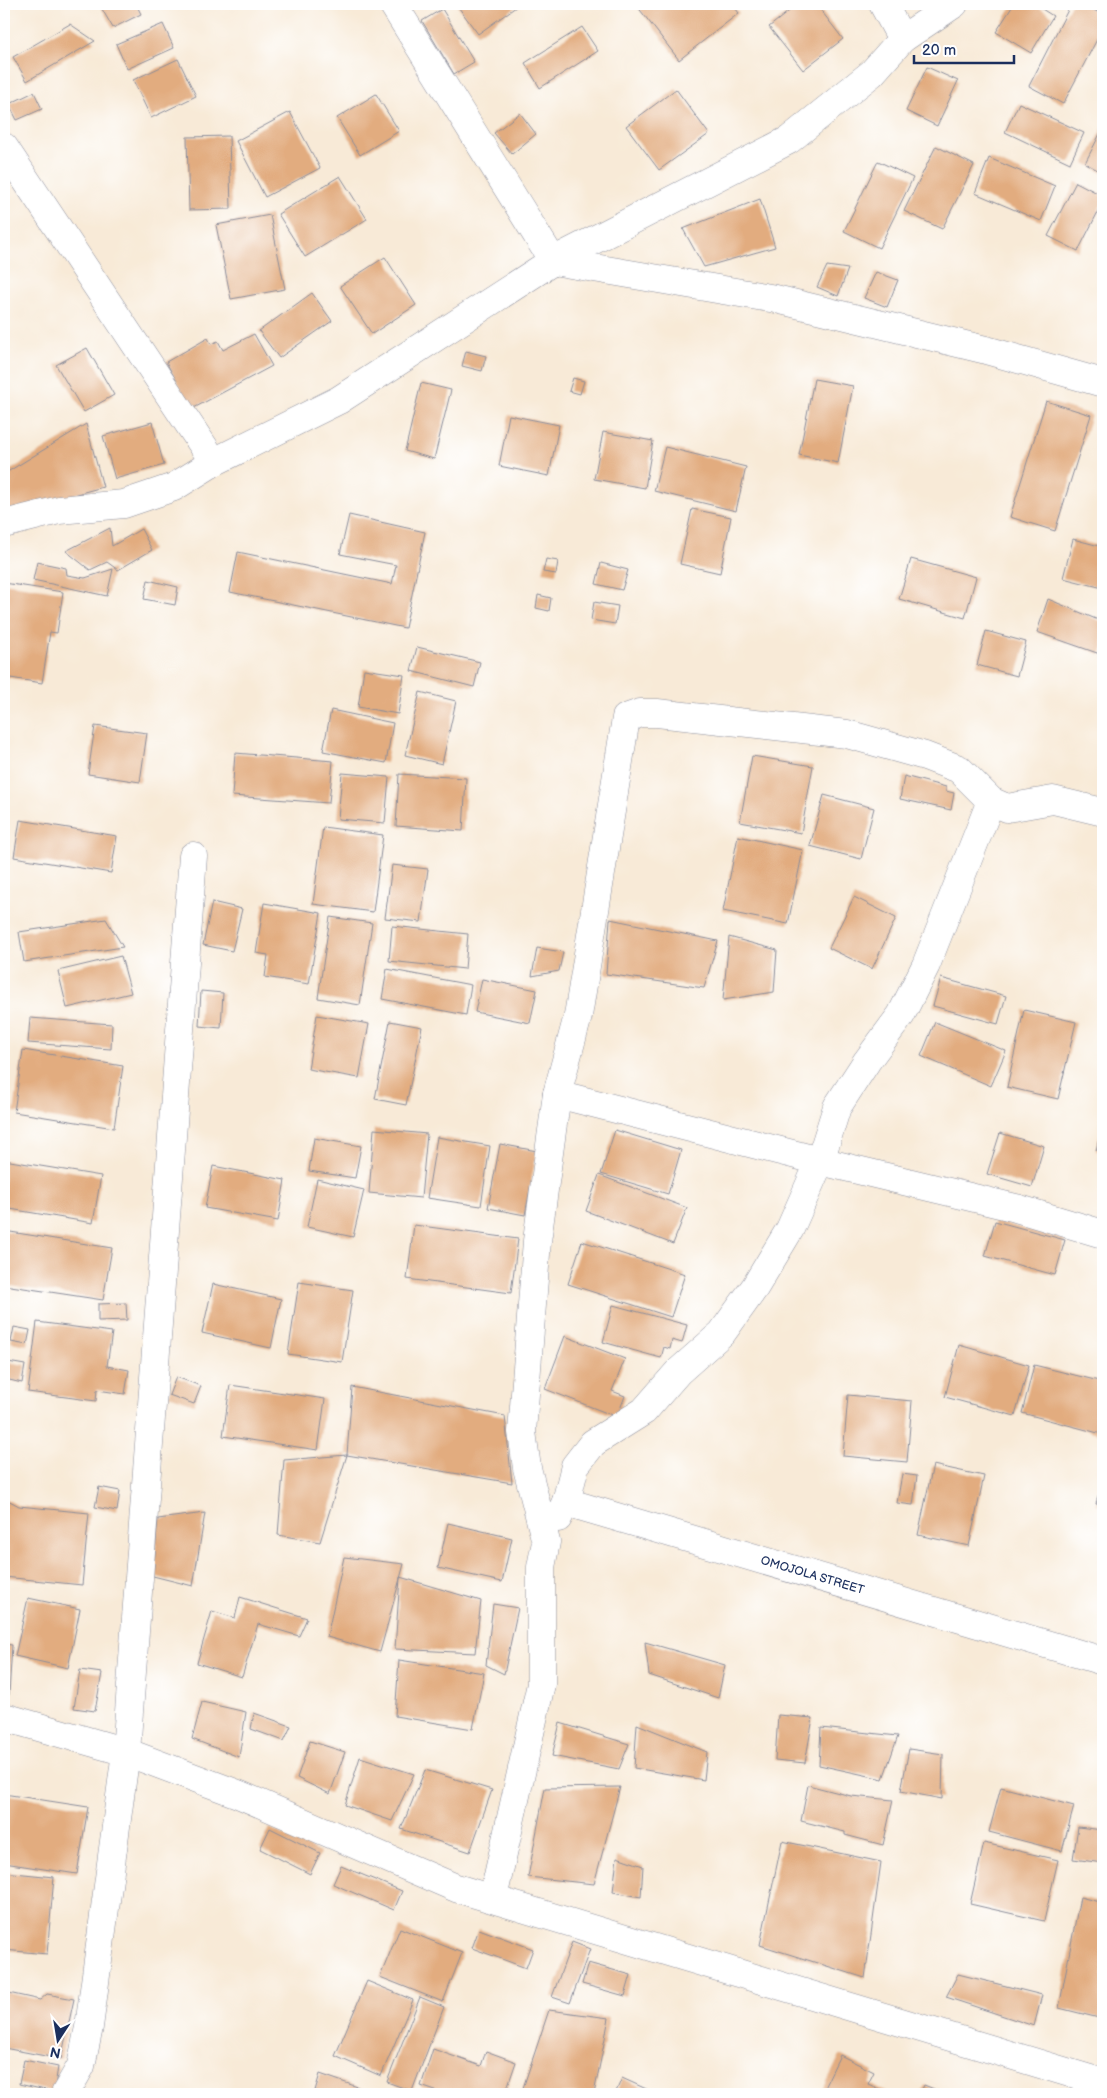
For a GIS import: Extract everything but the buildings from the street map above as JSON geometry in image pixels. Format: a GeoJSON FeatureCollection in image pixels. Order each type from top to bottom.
{"type":"FeatureCollection","features":[{"type":"Feature","properties":{"kind":"street"},"geometry":{"type":"LineString","coordinates":[[393,4],[553,261],[776,299],[986,350],[1103,383]]}},
{"type":"Feature","properties":{"kind":"street"},"geometry":{"type":"LineString","coordinates":[[883,4],[902,40]]}},
{"type":"Feature","properties":{"kind":"street"},"geometry":{"type":"LineString","coordinates":[[4,524],[59,510],[124,504],[174,487],[214,462],[339,400],[553,261],[789,140],[872,73],[902,40],[954,4]]}},
{"type":"Feature","properties":{"kind":"street"},"geometry":{"type":"LineString","coordinates":[[4,147],[214,462]]}},
{"type":"Feature","properties":{"kind":"street"},"geometry":{"type":"LineString","coordinates":[[546,1542],[526,1468],[522,1432],[536,1241],[557,1094],[578,1016],[626,718],[640,713],[656,713],[847,734],[925,756],[959,769],[991,801],[1007,808],[1053,800],[1103,812]]}},
{"type":"Feature","properties":{"kind":"street"},"geometry":{"type":"LineString","coordinates":[[493,1898],[541,1684],[541,1566],[546,1542],[566,1502],[575,1466],[593,1443],[644,1411],[678,1372],[722,1333],[755,1287],[790,1229],[820,1161],[837,1108],[867,1061],[901,1015],[926,964],[991,801]]}},
{"type":"Feature","properties":{"kind":"street"},"geometry":{"type":"LineString","coordinates":[[65,2094],[81,2066],[89,2027],[126,1752],[193,856]]}},
{"type":"Feature","properties":{"kind":"street"},"geometry":{"type":"LineString","coordinates":[[557,1094],[820,1161],[1016,1208],[1103,1234]]}},
{"type":"Feature","properties":{"kind":"street","name":"OMOJOLA STREET"},"geometry":{"type":"LineString","coordinates":[[566,1502],[1103,1661]]}},
{"type":"Feature","properties":{"kind":"street"},"geometry":{"type":"LineString","coordinates":[[4,1717],[126,1752],[238,1794],[456,1888],[1103,2083]]}}]}
